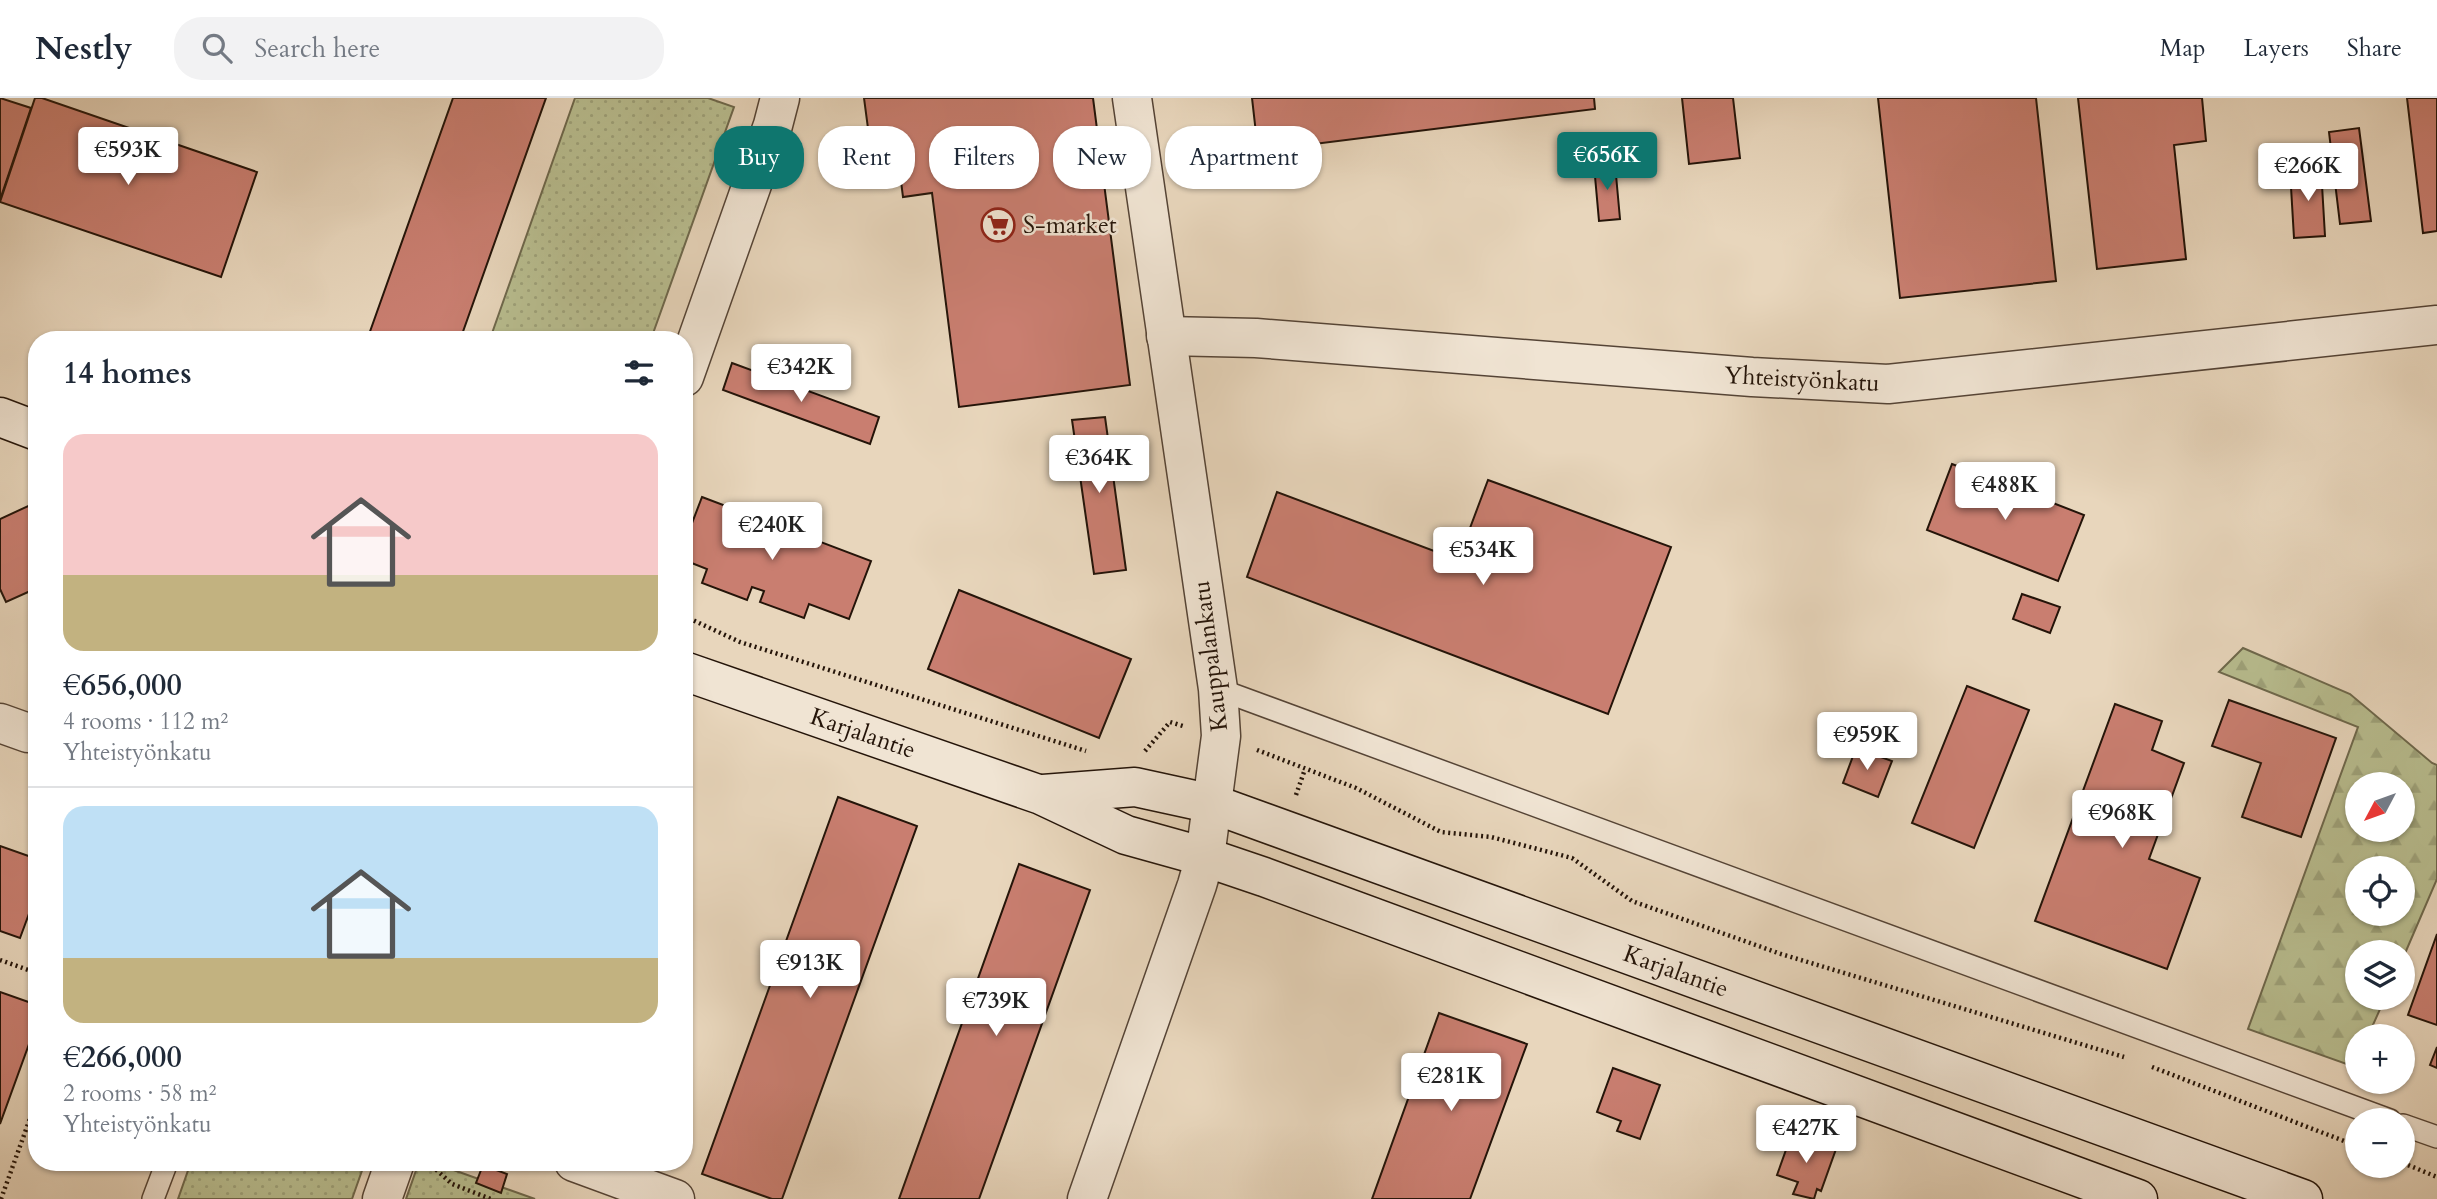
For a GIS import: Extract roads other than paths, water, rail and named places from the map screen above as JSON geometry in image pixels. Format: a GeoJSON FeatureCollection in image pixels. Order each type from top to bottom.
{"type":"FeatureCollection","features":[{"type":"Feature","properties":{"kind":"main road"},"geometry":{"type":"LineString","coordinates":[[693,352],[773,125],[780,98]]}},
{"type":"Feature","properties":{"kind":"main road","name":"Kauppalankatu"},"geometry":{"type":"LineString","coordinates":[[1087,1199],[1197,885],[1205,857],[1221,736],[1218,690],[1132,98]]}},
{"type":"Feature","properties":{"kind":"main road","name":"Yhteistyönkatu"},"geometry":{"type":"LineString","coordinates":[[1166,336],[1256,338],[1752,377],[1888,384],[2437,325]]}},
{"type":"Feature","properties":{"kind":"main road"},"geometry":{"type":"LineString","coordinates":[[0,417],[28,427]]}},
{"type":"Feature","properties":{"kind":"main road","name":"Karjalantie"},"geometry":{"type":"LineString","coordinates":[[693,674],[1041,794],[1126,835],[1205,857],[2138,1199]]}},
{"type":"Feature","properties":{"kind":"main road"},"geometry":{"type":"LineString","coordinates":[[0,723],[28,733]]}},
{"type":"Feature","properties":{"kind":"main road","name":"Karjalantie"},"geometry":{"type":"LineString","coordinates":[[1041,794],[1135,787],[1213,804],[2303,1199]]}},
{"type":"Feature","properties":{"kind":"main road"},"geometry":{"type":"LineString","coordinates":[[382,1199],[393,1171]]}},
{"type":"Feature","properties":{"kind":"main road"},"geometry":{"type":"LineString","coordinates":[[599,1171],[675,1199]]}},
{"type":"Feature","properties":{"kind":"lane"},"geometry":{"type":"LineString","coordinates":[[1218,690],[2357,1108]]}},
{"type":"Feature","properties":{"kind":"lane"},"geometry":{"type":"LineString","coordinates":[[2415,1129],[2437,1137]]}},
{"type":"Feature","properties":{"kind":"lane"},"geometry":{"type":"LineString","coordinates":[[153,1199],[164,1171]]}},
{"type":"Feature","properties":{"kind":"place","name":"S-market"},"geometry":{"type":"Point","coordinates":[998,225]}}]}
